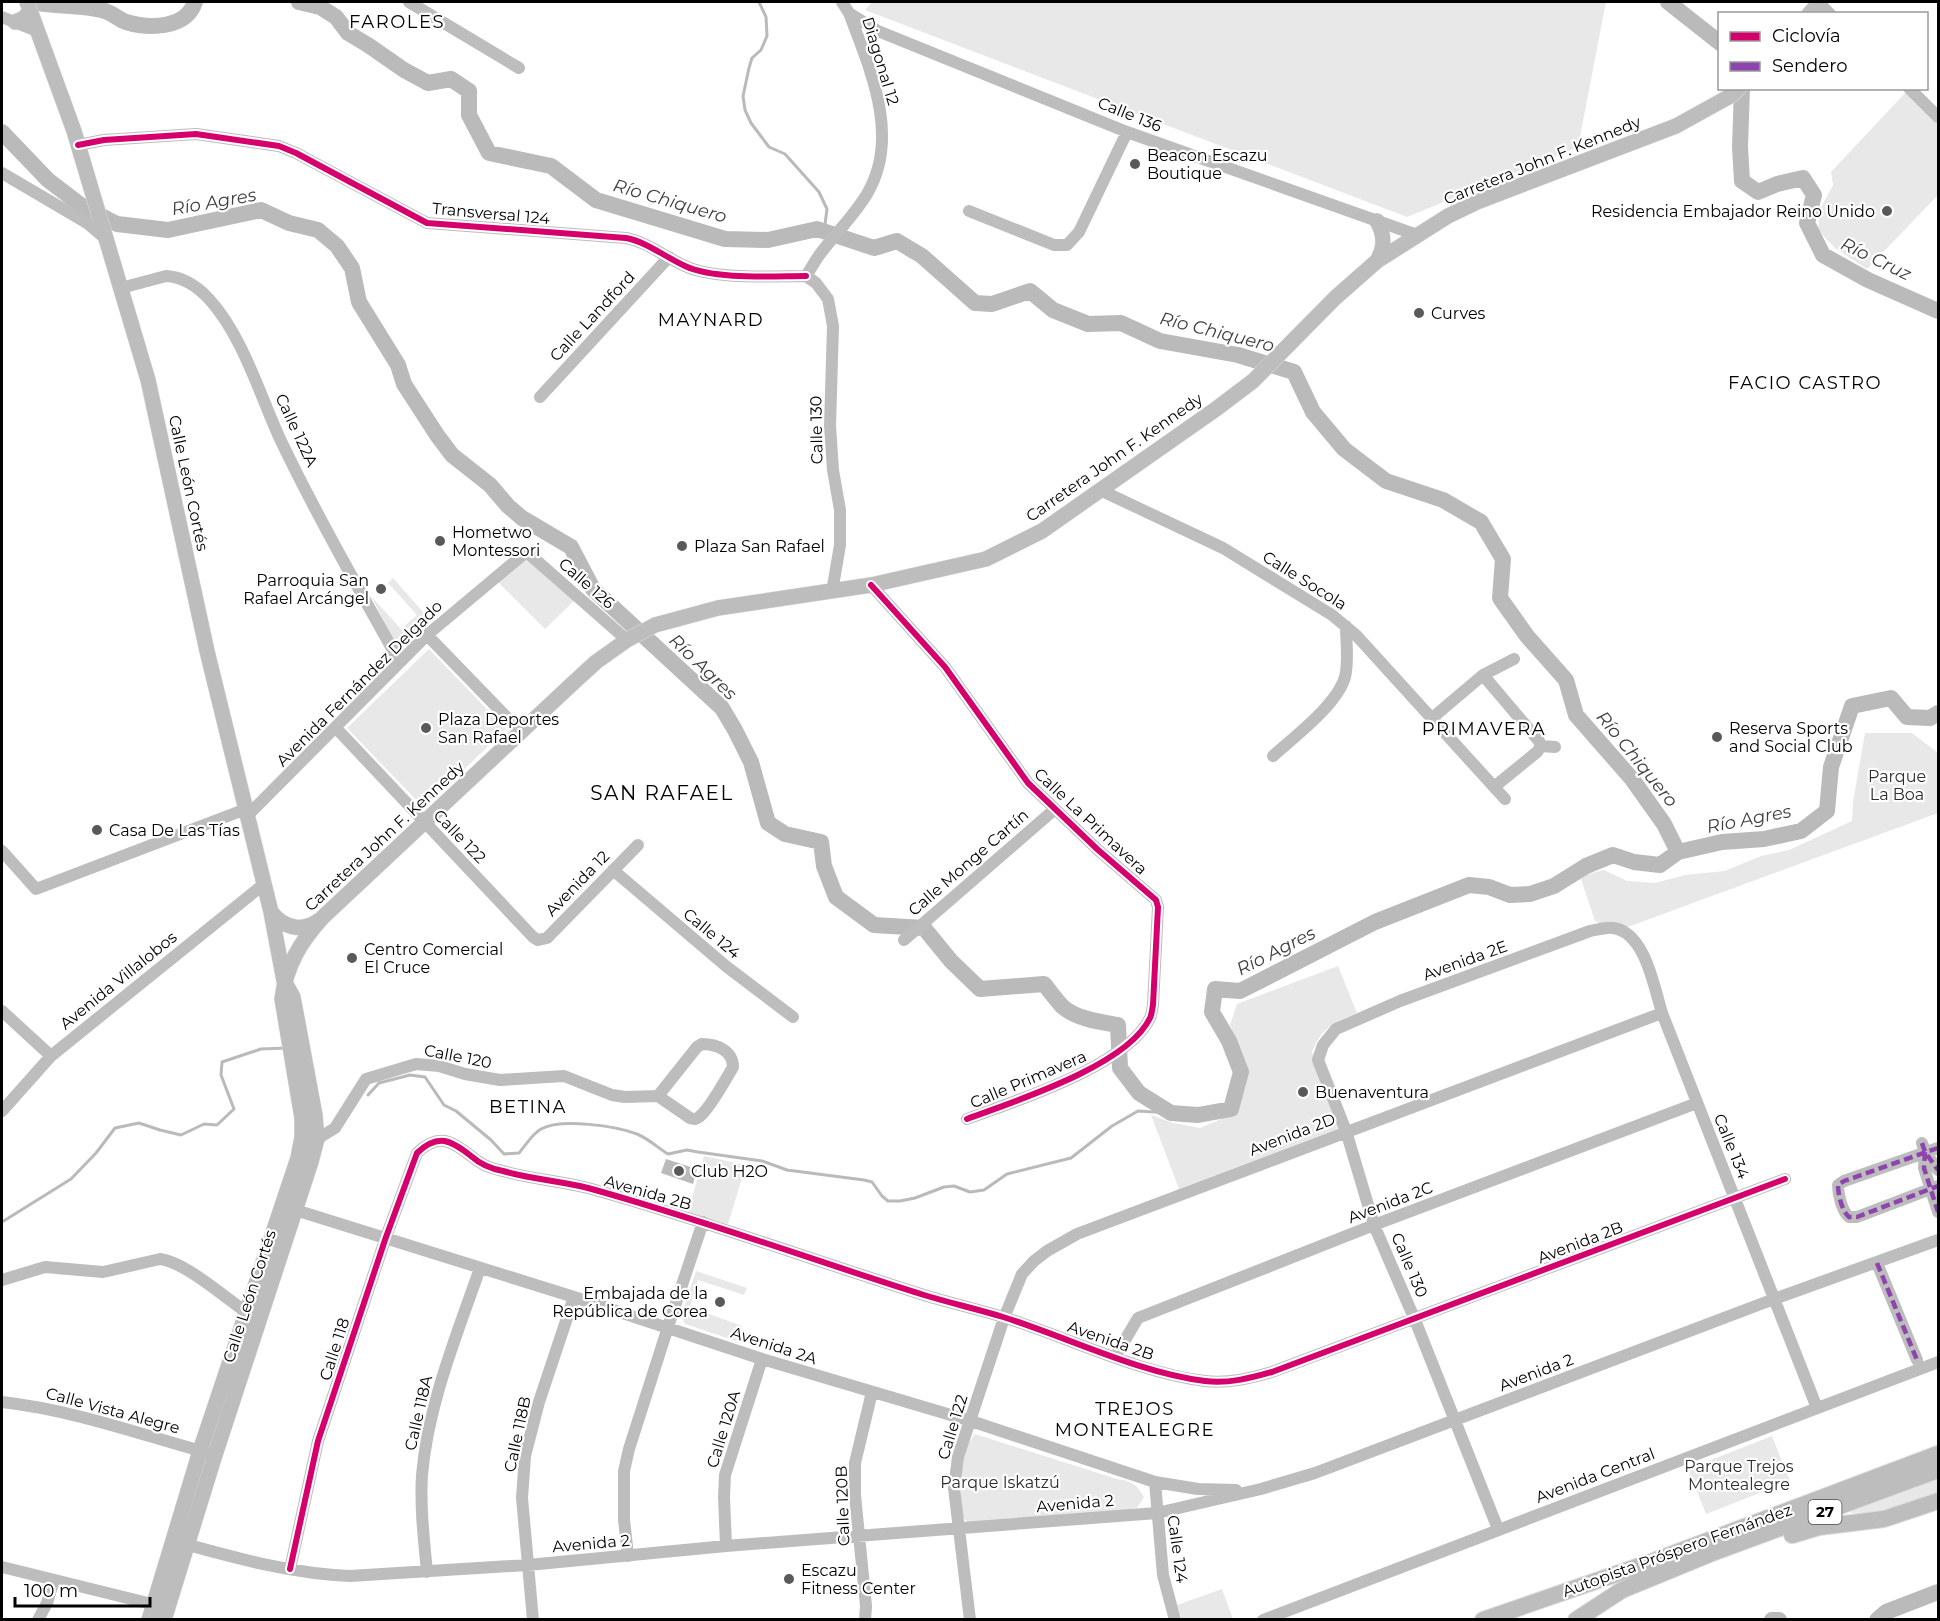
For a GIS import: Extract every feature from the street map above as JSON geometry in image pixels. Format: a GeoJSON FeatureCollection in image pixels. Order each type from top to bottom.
{"type":"FeatureCollection","features":[{"type":"Feature","properties":{"kind":"highway","name":"Autopista Próspero Fernández"},"geometry":{"type":"LineString","coordinates":[[1483,1620],[1654,1561],[1938,1454]]}},
{"type":"Feature","properties":{"kind":"highway","name":"Autopista Próspero Fernández"},"geometry":{"type":"LineString","coordinates":[[1576,1620],[1622,1590],[1712,1553],[1938,1470]]}},
{"type":"Feature","properties":{"kind":"highway"},"geometry":{"type":"LineString","coordinates":[[1712,1553],[1819,1527],[1884,1519],[1938,1501]]}},
{"type":"Feature","properties":{"kind":"main road"},"geometry":{"type":"LineString","coordinates":[[8,20],[24,18],[29,6]]}},
{"type":"Feature","properties":{"kind":"main road","name":"Calle León Cortés"},"geometry":{"type":"LineString","coordinates":[[29,6],[78,145],[148,380],[207,651],[270,912],[284,981],[282,999],[302,1118],[302,1137],[289,1208],[215,1455],[180,1543]]}},
{"type":"Feature","properties":{"kind":"main road","name":"Carretera John F. Kennedy"},"geometry":{"type":"LineString","coordinates":[[284,981],[299,946],[323,917],[596,662],[631,638],[655,625],[718,608],[871,585],[986,559],[1042,531],[1216,409],[1253,381],[1335,298],[1377,261],[1417,235],[1477,202],[1676,126],[1735,92]]}},
{"type":"Feature","properties":{"kind":"main road"},"geometry":{"type":"LineString","coordinates":[[1377,221],[1381,228],[1383,245],[1377,261]]}},
{"type":"Feature","properties":{"kind":"main road"},"geometry":{"type":"LineString","coordinates":[[270,912],[278,921],[289,926],[301,927],[313,924],[323,917]]}},
{"type":"Feature","properties":{"kind":"main road"},"geometry":{"type":"LineString","coordinates":[[293,997],[299,946]]}},
{"type":"Feature","properties":{"kind":"main road","name":"Calle León Cortés"},"geometry":{"type":"LineString","coordinates":[[149,1620],[162,1611],[200,1451],[247,1314],[316,1139],[314,1103],[293,997],[284,981]]}},
{"type":"Feature","properties":{"kind":"street"},"geometry":{"type":"LineString","coordinates":[[409,2],[519,68]]}},
{"type":"Feature","properties":{"kind":"street","name":"Calle 136"},"geometry":{"type":"LineString","coordinates":[[842,2],[849,13],[878,31],[1127,132],[1417,235]]}},
{"type":"Feature","properties":{"kind":"street"},"geometry":{"type":"LineString","coordinates":[[849,13],[855,2]]}},
{"type":"Feature","properties":{"kind":"street","name":"Diagonal 12"},"geometry":{"type":"LineString","coordinates":[[806,276],[823,249],[867,194],[881,163],[881,112],[862,47],[849,13]]}},
{"type":"Feature","properties":{"kind":"street"},"geometry":{"type":"LineString","coordinates":[[8,20],[37,31]]}},
{"type":"Feature","properties":{"kind":"street"},"geometry":{"type":"LineString","coordinates":[[862,47],[868,37],[878,31]]}},
{"type":"Feature","properties":{"kind":"street"},"geometry":{"type":"LineString","coordinates":[[1911,90],[1938,117]]}},
{"type":"Feature","properties":{"kind":"street"},"geometry":{"type":"LineString","coordinates":[[969,211],[1054,245],[1067,245],[1079,231],[1127,132]]}},
{"type":"Feature","properties":{"kind":"street","name":"Transversal 124"},"geometry":{"type":"LineString","coordinates":[[78,145],[104,140],[196,134],[279,146],[427,223],[626,238],[636,240],[685,266],[702,272],[806,276]]}},
{"type":"Feature","properties":{"kind":"street"},"geometry":{"type":"LineString","coordinates":[[2,173],[105,233]]}},
{"type":"Feature","properties":{"kind":"street","name":"Calle Landford"},"geometry":{"type":"LineString","coordinates":[[540,397],[669,258]]}},
{"type":"Feature","properties":{"kind":"street","name":"Calle 122A"},"geometry":{"type":"LineString","coordinates":[[121,288],[166,276],[174,277],[195,287],[209,299],[222,316],[249,364],[281,440],[399,661]]}},
{"type":"Feature","properties":{"kind":"street","name":"Calle 130"},"geometry":{"type":"LineString","coordinates":[[806,276],[828,299],[833,327],[830,426],[833,470],[840,510],[840,544],[832,592]]}},
{"type":"Feature","properties":{"kind":"street","name":"Calle Socola"},"geometry":{"type":"LineString","coordinates":[[1100,490],[1223,548],[1332,615],[1346,626],[1505,799]]}},
{"type":"Feature","properties":{"kind":"street","name":"Avenida Fernández Delgado"},"geometry":{"type":"LineString","coordinates":[[2,851],[36,889],[247,813],[336,728],[399,661],[525,553]]}},
{"type":"Feature","properties":{"kind":"street","name":"Calle 126"},"geometry":{"type":"LineString","coordinates":[[525,553],[530,554],[631,638]]}},
{"type":"Feature","properties":{"kind":"street","name":"Calle La Primavera"},"geometry":{"type":"LineString","coordinates":[[871,585],[945,667],[1028,783],[1156,900],[1158,907],[1154,1005],[1150,1018],[1140,1033],[1128,1042]]}},
{"type":"Feature","properties":{"kind":"street"},"geometry":{"type":"LineString","coordinates":[[1273,756],[1338,693],[1345,678],[1346,626]]}},
{"type":"Feature","properties":{"kind":"street"},"geometry":{"type":"LineString","coordinates":[[427,635],[521,732]]}},
{"type":"Feature","properties":{"kind":"street"},"geometry":{"type":"LineString","coordinates":[[1431,719],[1483,675],[1514,659]]}},
{"type":"Feature","properties":{"kind":"street"},"geometry":{"type":"LineString","coordinates":[[1483,675],[1539,741],[1540,746],[1537,752],[1494,787]]}},
{"type":"Feature","properties":{"kind":"street","name":"Calle 122"},"geometry":{"type":"LineString","coordinates":[[336,728],[538,940]]}},
{"type":"Feature","properties":{"kind":"street"},"geometry":{"type":"LineString","coordinates":[[1540,746],[1555,747]]}},
{"type":"Feature","properties":{"kind":"street","name":"Calle Monge Cartín"},"geometry":{"type":"LineString","coordinates":[[904,940],[1054,809]]}},
{"type":"Feature","properties":{"kind":"street","name":"Avenida 12"},"geometry":{"type":"LineString","coordinates":[[538,940],[547,938],[638,845]]}},
{"type":"Feature","properties":{"kind":"street","name":"Calle 124"},"geometry":{"type":"LineString","coordinates":[[613,870],[727,967],[793,1017]]}},
{"type":"Feature","properties":{"kind":"street","name":"Avenida Villalobos"},"geometry":{"type":"LineString","coordinates":[[2,1111],[51,1056],[264,884]]}},
{"type":"Feature","properties":{"kind":"street","name":"Avenida 2E"},"geometry":{"type":"LineString","coordinates":[[1323,1045],[1336,1029],[1400,1001],[1590,931],[1613,928],[1627,933]]}},
{"type":"Feature","properties":{"kind":"street","name":"Calle 134"},"geometry":{"type":"LineString","coordinates":[[1627,933],[1642,952],[1662,1013],[1817,1408]]}},
{"type":"Feature","properties":{"kind":"street","name":"Avenida 2D"},"geometry":{"type":"LineString","coordinates":[[1004,1318],[1022,1275],[1034,1261],[1059,1242],[1346,1131],[1662,1013]]}},
{"type":"Feature","properties":{"kind":"street"},"geometry":{"type":"LineString","coordinates":[[4,1017],[51,1056]]}},
{"type":"Feature","properties":{"kind":"street","name":"Calle Primavera"},"geometry":{"type":"LineString","coordinates":[[967,1119],[1079,1076],[1128,1042]]}},
{"type":"Feature","properties":{"kind":"street"},"geometry":{"type":"LineString","coordinates":[[702,1044],[713,1044],[729,1053],[733,1060],[733,1067],[699,1118],[690,1118],[658,1096],[697,1047],[702,1044]]}},
{"type":"Feature","properties":{"kind":"street","name":"Calle 130"},"geometry":{"type":"LineString","coordinates":[[1323,1045],[1318,1060],[1346,1131],[1374,1225],[1415,1320],[1498,1529]]}},
{"type":"Feature","properties":{"kind":"street","name":"Calle 120"},"geometry":{"type":"LineString","coordinates":[[316,1139],[335,1128],[366,1079],[416,1064],[439,1066],[465,1074],[500,1080],[564,1076],[612,1095],[658,1096]]}},
{"type":"Feature","properties":{"kind":"street","name":"Avenida 2C"},"geometry":{"type":"LineString","coordinates":[[1115,1357],[1138,1318],[1374,1225],[1697,1103]]}},
{"type":"Feature","properties":{"kind":"street","name":"Avenida 2B"},"geometry":{"type":"LineString","coordinates":[[425,1145],[440,1140],[455,1143],[471,1156],[492,1168],[585,1188],[703,1222],[927,1296],[1004,1318],[1168,1374],[1207,1382],[1242,1380],[1272,1372],[1785,1179]]}},
{"type":"Feature","properties":{"kind":"street","name":"Calle 118"},"geometry":{"type":"LineString","coordinates":[[290,1569],[314,1454],[386,1237],[417,1153],[425,1145]]}},
{"type":"Feature","properties":{"kind":"street"},"geometry":{"type":"LineString","coordinates":[[1924,1148],[1938,1170]]}},
{"type":"Feature","properties":{"kind":"street"},"geometry":{"type":"LineString","coordinates":[[1924,1148],[1924,1168],[1934,1187],[1938,1212]]}},
{"type":"Feature","properties":{"kind":"street"},"geometry":{"type":"LineString","coordinates":[[1934,1187],[1857,1217],[1849,1217],[1845,1214],[1838,1190],[1839,1185],[1844,1181],[1924,1148],[1938,1148]]}},
{"type":"Feature","properties":{"kind":"street","name":"Avenida 2A"},"geometry":{"type":"LineString","coordinates":[[289,1208],[668,1327],[762,1359],[971,1421],[1150,1481],[1197,1489],[1262,1489]]}},
{"type":"Feature","properties":{"kind":"street"},"geometry":{"type":"LineString","coordinates":[[628,1556],[624,1519],[624,1471],[629,1449],[703,1222]]}},
{"type":"Feature","properties":{"kind":"street","name":"Avenida 2"},"geometry":{"type":"LineString","coordinates":[[180,1543],[271,1567],[323,1575],[350,1576],[528,1565],[726,1546],[1157,1513],[1262,1489],[1315,1473],[1774,1299],[1938,1240]]}},
{"type":"Feature","properties":{"kind":"street"},"geometry":{"type":"LineString","coordinates":[[2,1280],[45,1267],[93,1273],[111,1272],[160,1259],[168,1260],[205,1283],[247,1314]]}},
{"type":"Feature","properties":{"kind":"street"},"geometry":{"type":"LineString","coordinates":[[1877,1263],[1917,1360]]}},
{"type":"Feature","properties":{"kind":"street","name":"Calle 118A"},"geometry":{"type":"LineString","coordinates":[[427,1572],[422,1478],[427,1438],[449,1359],[480,1268]]}},
{"type":"Feature","properties":{"kind":"street","name":"Calle 118B"},"geometry":{"type":"LineString","coordinates":[[533,1620],[522,1498],[525,1456],[539,1402],[574,1297]]}},
{"type":"Feature","properties":{"kind":"street","name":"Calle 122"},"geometry":{"type":"LineString","coordinates":[[970,1620],[954,1488],[958,1457],[1004,1318]]}},
{"type":"Feature","properties":{"kind":"street","name":"Calle 120A"},"geometry":{"type":"LineString","coordinates":[[726,1546],[725,1475],[762,1359]]}},
{"type":"Feature","properties":{"kind":"street","name":"Avenida Central"},"geometry":{"type":"LineString","coordinates":[[1263,1620],[1938,1362]]}},
{"type":"Feature","properties":{"kind":"street","name":"Calle 120B"},"geometry":{"type":"LineString","coordinates":[[865,1620],[866,1606],[855,1495],[855,1463],[872,1392]]}},
{"type":"Feature","properties":{"kind":"street","name":"Calle Vista Alegre"},"geometry":{"type":"LineString","coordinates":[[2,1402],[94,1420],[215,1455]]}},
{"type":"Feature","properties":{"kind":"street"},"geometry":{"type":"LineString","coordinates":[[1133,1515],[1147,1503],[1150,1481]]}},
{"type":"Feature","properties":{"kind":"street","name":"Calle 124"},"geometry":{"type":"LineString","coordinates":[[1150,1481],[1157,1513],[1163,1575],[1175,1620]]}},
{"type":"Feature","properties":{"kind":"street"},"geometry":{"type":"LineString","coordinates":[[2,1567],[162,1611]]}},
{"type":"Feature","properties":{"kind":"street"},"geometry":{"type":"LineString","coordinates":[[38,1620],[47,1603],[54,1580]]}},
{"type":"Feature","properties":{"kind":"green space"},"geometry":{"type":"Polygon","coordinates":[[[872,2],[1606,2],[1578,147],[1407,217],[865,10],[872,2]]]}},
{"type":"Feature","properties":{"kind":"green space"},"geometry":{"type":"Polygon","coordinates":[[[1906,92],[1938,122],[1938,195],[1867,269],[1835,248],[1818,230],[1820,209],[1833,185],[1831,172],[1906,92]]]}},
{"type":"Feature","properties":{"kind":"green space"},"geometry":{"type":"Polygon","coordinates":[[[526,556],[575,600],[545,629],[496,580],[526,556]]]}},
{"type":"Feature","properties":{"kind":"green space"},"geometry":{"type":"Polygon","coordinates":[[[393,578],[431,621],[399,651],[371,596],[401,629],[417,615],[388,583],[393,578]]]}},
{"type":"Feature","properties":{"kind":"green space","name":"Plaza Deportes San Rafael"},"geometry":{"type":"Polygon","coordinates":[[[429,649],[506,729],[424,808],[347,728],[429,649]]]}},
{"type":"Feature","properties":{"kind":"green space","name":"Parque La Boa"},"geometry":{"type":"Polygon","coordinates":[[[1865,733],[1912,733],[1938,753],[1938,813],[1625,928],[1613,928],[1595,921],[1580,876],[1604,870],[1627,881],[1655,883],[1685,875],[1725,871],[1761,856],[1789,850],[1852,821],[1865,733]]]}},
{"type":"Feature","properties":{"kind":"green space"},"geometry":{"type":"Polygon","coordinates":[[[1338,966],[1357,1013],[1324,1031],[1312,1052],[1340,1128],[1179,1189],[1151,1115],[1173,1123],[1200,1128],[1236,1113],[1245,1079],[1239,1049],[1230,1025],[1237,1004],[1338,966]]]}},
{"type":"Feature","properties":{"kind":"green space"},"geometry":{"type":"Polygon","coordinates":[[[704,1156],[746,1165],[728,1224],[688,1212],[704,1156]]]}},
{"type":"Feature","properties":{"kind":"green space"},"geometry":{"type":"Polygon","coordinates":[[[696,1271],[747,1288],[744,1295],[698,1280],[690,1307],[742,1326],[736,1341],[685,1324],[681,1316],[696,1271]]]}},
{"type":"Feature","properties":{"kind":"green space","name":"Parque Iskatzú"},"geometry":{"type":"Polygon","coordinates":[[[975,1434],[1130,1482],[1139,1489],[1144,1497],[1137,1508],[1111,1513],[969,1523],[961,1516],[961,1473],[965,1452],[975,1434]]]}},
{"type":"Feature","properties":{"kind":"green space","name":"Parque Trejos Montealegre"},"geometry":{"type":"Polygon","coordinates":[[[1772,1436],[1790,1481],[1706,1514],[1688,1469],[1772,1436]]]}},
{"type":"Feature","properties":{"kind":"green space"},"geometry":{"type":"Polygon","coordinates":[[[1938,1476],[1938,1494],[1878,1512],[1850,1513],[1854,1509],[1938,1476]]]}},
{"type":"Feature","properties":{"kind":"green space"},"geometry":{"type":"Polygon","coordinates":[[[1222,1589],[1233,1619],[1182,1619],[1177,1605],[1222,1589]]]}},
{"type":"Feature","properties":{"kind":"shaded area","name":"Club H2O"},"geometry":{"type":"Polygon","coordinates":[[[666,1159],[697,1169],[693,1184],[661,1173],[666,1159]]]}},
{"type":"Feature","properties":{"kind":"waterway","name":"Río Chiquero"},"geometry":{"type":"LineString","coordinates":[[30,2],[96,9],[108,12],[126,22],[145,26],[166,25],[184,18],[195,2]]}},
{"type":"Feature","properties":{"kind":"waterway","name":"Río Chiquero"},"geometry":{"type":"LineString","coordinates":[[299,2],[320,7],[336,17],[348,33],[428,83],[451,79],[469,91],[469,115],[489,153],[551,166],[596,200],[725,239],[768,240],[817,229],[874,248],[897,241],[922,256],[975,303],[992,304],[1030,291],[1053,310],[1088,324],[1121,323],[1160,341],[1238,355],[1294,372],[1313,412],[1344,449],[1386,481],[1443,500],[1481,522],[1503,559],[1500,598],[1527,636],[1566,680],[1576,715],[1632,779],[1664,824],[1678,852]]}},
{"type":"Feature","properties":{"kind":"waterway"},"geometry":{"type":"LineString","coordinates":[[759,2],[766,17],[767,36],[761,50],[752,58],[749,68],[743,96],[745,110],[751,123],[769,147],[785,154],[819,192],[827,209],[824,232]]}},
{"type":"Feature","properties":{"kind":"waterway","name":"Río Cruz"},"geometry":{"type":"LineString","coordinates":[[1668,2],[1718,41]]}},
{"type":"Feature","properties":{"kind":"waterway","name":"Río Cruz"},"geometry":{"type":"LineString","coordinates":[[1742,90],[1740,147],[1742,181],[1758,192],[1777,184],[1803,178],[1814,195],[1807,223],[1823,255],[1868,280],[1938,311]]}},
{"type":"Feature","properties":{"kind":"waterway","name":"Río Agres"},"geometry":{"type":"LineString","coordinates":[[2,132],[48,180],[82,206],[117,224],[168,230],[261,210],[289,223],[318,230],[337,246],[352,268],[359,302],[398,365],[404,384],[452,455],[490,485],[522,518],[571,547],[593,589],[722,708],[751,762],[768,823],[785,834],[821,842],[824,866],[836,897],[874,925],[924,928],[951,961],[980,989],[1044,984],[1060,1004],[1069,1011],[1089,1019],[1118,1025],[1120,1068],[1139,1093],[1171,1113],[1198,1115],[1231,1109],[1241,1072],[1229,1041],[1212,1012],[1215,989],[1240,991],[1375,922],[1469,885],[1489,887],[1510,895],[1530,894],[1554,886],[1586,866],[1613,855],[1634,862],[1660,865],[1678,852],[1722,842],[1764,839],[1801,831],[1827,811],[1831,767],[1852,706],[1891,698],[1907,717],[1930,718],[1938,713]]}},
{"type":"Feature","properties":{"kind":"waterway"},"geometry":{"type":"LineString","coordinates":[[2,1222],[71,1179],[96,1153],[115,1128],[139,1123],[181,1135],[204,1124],[217,1125],[234,1109],[221,1075],[222,1062],[261,1049],[286,1048]]}},
{"type":"Feature","properties":{"kind":"waterway"},"geometry":{"type":"LineString","coordinates":[[368,1095],[379,1083],[410,1075],[425,1077],[444,1105],[456,1111],[504,1154],[519,1153],[535,1134],[550,1126],[561,1124],[603,1126],[637,1134],[668,1154],[687,1150],[762,1161],[787,1170],[872,1182],[888,1201],[915,1198],[944,1187],[954,1186],[970,1192],[984,1190],[1007,1174],[1071,1158],[1112,1126],[1138,1111],[1171,1113]]}},
{"type":"Feature","properties":{"kind":"waterway"},"geometry":{"type":"LineString","coordinates":[[1877,1620],[1886,1612],[1938,1592]]}},
{"type":"Feature","properties":{"kind":"waterway"},"geometry":{"type":"LineString","coordinates":[[1772,1620],[1779,1620]]}},
{"type":"Feature","properties":{"kind":"marked path"},"geometry":{"type":"LineString","coordinates":[[1922,1143],[1925,1152],[1938,1170]]}},
{"type":"Feature","properties":{"kind":"marked path"},"geometry":{"type":"LineString","coordinates":[[1938,1148],[1838,1185],[1844,1211],[1849,1217],[1857,1217],[1938,1186]]}},
{"type":"Feature","properties":{"kind":"marked path"},"geometry":{"type":"LineString","coordinates":[[1925,1152],[1924,1168],[1938,1212]]}},
{"type":"Feature","properties":{"kind":"marked path"},"geometry":{"type":"LineString","coordinates":[[1877,1263],[1917,1360]]}},
{"type":"Feature","properties":{"kind":"cycle path"},"geometry":{"type":"LineString","coordinates":[[78,145],[104,140],[196,134],[279,146],[427,223],[626,238],[697,270],[744,276],[806,276]]}},
{"type":"Feature","properties":{"kind":"cycle path"},"geometry":{"type":"LineString","coordinates":[[871,585],[945,667],[1028,783],[1097,849],[1156,900],[1158,907],[1153,1005],[1150,1018],[1138,1035],[1118,1052],[1068,1080],[967,1119]]}},
{"type":"Feature","properties":{"kind":"cycle path"},"geometry":{"type":"LineString","coordinates":[[290,1569],[318,1441],[386,1237],[417,1153],[438,1141],[451,1143],[486,1166],[495,1169],[588,1188],[630,1200],[924,1295],[1003,1317],[1129,1363],[1180,1377],[1214,1382],[1239,1380],[1272,1372],[1785,1179]]}},
{"type":"Feature","properties":{"kind":"place","name":"Beacon Escazu Boutique"},"geometry":{"type":"Point","coordinates":[1135,164]}},
{"type":"Feature","properties":{"kind":"place","name":"Residencia Embajador Reino Unido"},"geometry":{"type":"Point","coordinates":[1887,211]}},
{"type":"Feature","properties":{"kind":"place","name":"Curves"},"geometry":{"type":"Point","coordinates":[1419,313]}},
{"type":"Feature","properties":{"kind":"place","name":"Hometwo Montessori"},"geometry":{"type":"Point","coordinates":[440,541]}},
{"type":"Feature","properties":{"kind":"place","name":"Plaza San Rafael"},"geometry":{"type":"Point","coordinates":[682,546]}},
{"type":"Feature","properties":{"kind":"place","name":"Parroquia San Rafael Arcángel"},"geometry":{"type":"Point","coordinates":[381,589]}},
{"type":"Feature","properties":{"kind":"place","name":"Plaza Deportes San Rafael"},"geometry":{"type":"Point","coordinates":[426,728]}},
{"type":"Feature","properties":{"kind":"place","name":"Reserva Sports and Social Club"},"geometry":{"type":"Point","coordinates":[1717,737]}},
{"type":"Feature","properties":{"kind":"place","name":"Casa De Las Tías"},"geometry":{"type":"Point","coordinates":[97,830]}},
{"type":"Feature","properties":{"kind":"place","name":"Centro Comercial El Cruce"},"geometry":{"type":"Point","coordinates":[352,958]}},
{"type":"Feature","properties":{"kind":"place","name":"Buenaventura"},"geometry":{"type":"Point","coordinates":[1303,1092]}},
{"type":"Feature","properties":{"kind":"place","name":"Club H2O"},"geometry":{"type":"Point","coordinates":[679,1171]}},
{"type":"Feature","properties":{"kind":"place","name":"Embajada de la República de Corea"},"geometry":{"type":"Point","coordinates":[720,1302]}},
{"type":"Feature","properties":{"kind":"place","name":"Escazu Fitness Center"},"geometry":{"type":"Point","coordinates":[789,1579]}},
{"type":"Feature","properties":{"kind":"district","name":"FAROLES"},"geometry":{"type":"Point","coordinates":[397,22]}},
{"type":"Feature","properties":{"kind":"district","name":"MAYNARD"},"geometry":{"type":"Point","coordinates":[711,320]}},
{"type":"Feature","properties":{"kind":"district","name":"FACIO CASTRO"},"geometry":{"type":"Point","coordinates":[1805,383]}},
{"type":"Feature","properties":{"kind":"district","name":"PRIMAVERA"},"geometry":{"type":"Point","coordinates":[1484,729]}},
{"type":"Feature","properties":{"kind":"district","name":"SAN RAFAEL"},"geometry":{"type":"Point","coordinates":[662,793]}},
{"type":"Feature","properties":{"kind":"district","name":"BETINA"},"geometry":{"type":"Point","coordinates":[528,1107]}},
{"type":"Feature","properties":{"kind":"district","name":"TREJOS MONTEALEGRE"},"geometry":{"type":"Point","coordinates":[1135,1419]}}]}
